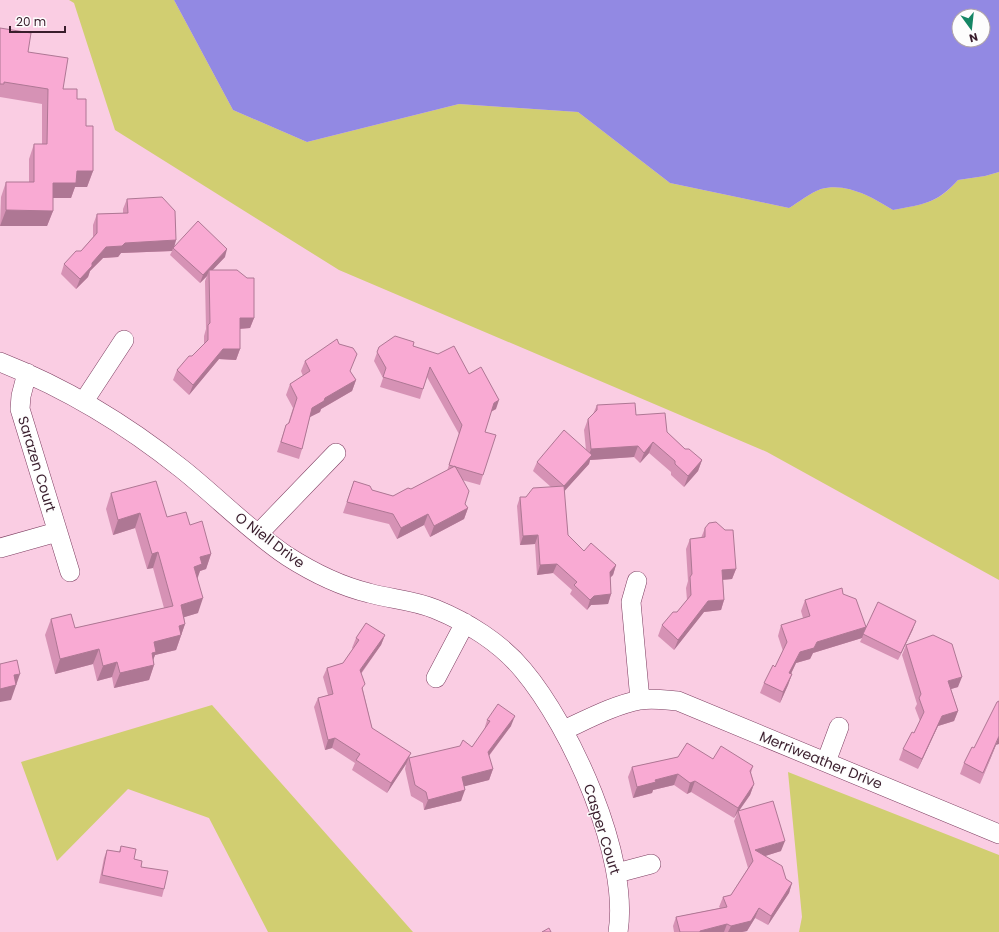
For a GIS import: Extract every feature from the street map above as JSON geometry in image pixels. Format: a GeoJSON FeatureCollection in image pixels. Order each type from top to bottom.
{"type":"FeatureCollection","features":[{"type":"Feature","properties":{"kind":"street"},"geometry":{"type":"LineString","coordinates":[[84,402],[124,340]]}},
{"type":"Feature","properties":{"kind":"street","name":"O Niell Drive"},"geometry":{"type":"LineString","coordinates":[[0,362],[27,373],[84,402],[131,431],[182,469],[285,555],[310,570],[336,583],[368,593],[433,608],[465,623],[502,648],[522,668],[543,695],[564,730]]}},
{"type":"Feature","properties":{"kind":"street","name":"Sarazen Court"},"geometry":{"type":"LineString","coordinates":[[27,373],[21,396],[20,409],[70,572]]}},
{"type":"Feature","properties":{"kind":"street"},"geometry":{"type":"LineString","coordinates":[[259,533],[336,453]]}},
{"type":"Feature","properties":{"kind":"street","name":"Sarazen Court"},"geometry":{"type":"LineString","coordinates":[[0,548],[57,532]]}},
{"type":"Feature","properties":{"kind":"street"},"geometry":{"type":"LineString","coordinates":[[564,730],[609,710],[640,700],[631,602],[637,581]]}},
{"type":"Feature","properties":{"kind":"street"},"geometry":{"type":"LineString","coordinates":[[436,678],[465,623]]}},
{"type":"Feature","properties":{"kind":"street","name":"Merriweather Drive"},"geometry":{"type":"LineString","coordinates":[[640,700],[657,699],[678,701],[999,834]]}},
{"type":"Feature","properties":{"kind":"street"},"geometry":{"type":"LineString","coordinates":[[826,762],[839,727]]}},
{"type":"Feature","properties":{"kind":"street","name":"Casper Court"},"geometry":{"type":"LineString","coordinates":[[564,730],[589,784],[617,873],[620,900],[618,932]]}},
{"type":"Feature","properties":{"kind":"street"},"geometry":{"type":"LineString","coordinates":[[617,873],[652,864]]}},
{"type":"Feature","properties":{"kind":"shaded area"},"geometry":{"type":"Polygon","coordinates":[[[69,0],[174,0],[233,110],[307,142],[459,104],[578,112],[670,183],[789,208],[809,195],[821,189],[830,187],[849,189],[858,192],[893,210],[929,202],[943,194],[958,180],[985,176],[999,172],[999,580],[767,452],[339,270],[115,130],[74,3],[69,0]]]}},
{"type":"Feature","properties":{"kind":"shaded area"},"geometry":{"type":"Polygon","coordinates":[[[174,0],[999,0],[999,172],[985,176],[958,180],[943,194],[929,202],[913,206],[893,210],[858,192],[849,189],[830,187],[821,189],[809,195],[789,208],[670,183],[578,112],[459,104],[307,142],[233,110],[174,0]]]}},
{"type":"Feature","properties":{"kind":"shaded area"},"geometry":{"type":"Polygon","coordinates":[[[212,705],[413,932],[268,932],[209,818],[128,789],[57,861],[21,762],[212,705]]]}},
{"type":"Feature","properties":{"kind":"shaded area"},"geometry":{"type":"Polygon","coordinates":[[[788,772],[999,855],[999,932],[799,932],[802,917],[788,772]]]}},
{"type":"Feature","properties":{"kind":"building"},"geometry":{"type":"Polygon","coordinates":[[[0,28],[31,33],[28,52],[68,58],[63,89],[77,89],[77,99],[86,99],[86,126],[93,126],[93,171],[77,171],[76,183],[53,183],[53,211],[6,210],[6,182],[34,182],[34,144],[47,144],[48,89],[4,82],[4,84],[0,84],[0,28]]]}},
{"type":"Feature","properties":{"kind":"building"},"geometry":{"type":"Polygon","coordinates":[[[162,197],[175,211],[176,240],[125,243],[122,246],[106,247],[80,279],[64,264],[76,251],[81,251],[97,233],[97,214],[128,213],[127,199],[162,197]]]}},
{"type":"Feature","properties":{"kind":"building"},"geometry":{"type":"Polygon","coordinates":[[[198,221],[227,249],[203,275],[173,248],[198,221]]]}},
{"type":"Feature","properties":{"kind":"building"},"geometry":{"type":"Polygon","coordinates":[[[209,270],[237,270],[247,278],[254,278],[254,318],[240,318],[240,349],[223,349],[193,385],[177,370],[189,356],[192,356],[208,340],[208,325],[210,323],[209,270]]]}},
{"type":"Feature","properties":{"kind":"building"},"geometry":{"type":"Polygon","coordinates":[[[395,336],[414,342],[413,346],[438,354],[454,346],[469,374],[481,367],[499,400],[494,403],[485,432],[496,435],[483,475],[449,465],[462,425],[430,367],[423,389],[383,377],[386,368],[377,352],[379,347],[395,336]]]}},
{"type":"Feature","properties":{"kind":"building"},"geometry":{"type":"Polygon","coordinates":[[[337,339],[339,344],[353,348],[357,354],[350,371],[356,380],[325,398],[324,401],[312,408],[302,449],[281,442],[297,398],[290,384],[310,371],[305,361],[337,339]]]}},
{"type":"Feature","properties":{"kind":"building"},"geometry":{"type":"Polygon","coordinates":[[[635,403],[636,415],[665,413],[667,432],[685,449],[689,449],[702,460],[688,476],[675,464],[675,461],[653,442],[644,453],[638,446],[591,449],[588,419],[597,410],[597,405],[635,403]]]}},
{"type":"Feature","properties":{"kind":"building"},"geometry":{"type":"Polygon","coordinates":[[[564,430],[592,455],[564,486],[537,462],[564,430]]]}},
{"type":"Feature","properties":{"kind":"building"},"geometry":{"type":"Polygon","coordinates":[[[455,466],[469,491],[465,504],[468,508],[434,526],[428,514],[401,528],[393,514],[347,502],[354,481],[370,486],[372,490],[393,496],[408,488],[411,489],[455,466]]]}},
{"type":"Feature","properties":{"kind":"building"},"geometry":{"type":"Polygon","coordinates":[[[156,481],[167,517],[186,512],[190,525],[202,521],[211,554],[200,557],[202,564],[194,567],[203,598],[181,605],[185,624],[179,626],[181,635],[154,642],[156,652],[152,653],[154,665],[120,673],[117,662],[103,666],[99,649],[60,659],[51,619],[71,614],[75,628],[173,606],[158,552],[152,554],[140,513],[118,520],[111,493],[156,481]]]}},
{"type":"Feature","properties":{"kind":"building"},"geometry":{"type":"Polygon","coordinates":[[[564,486],[568,535],[584,551],[591,543],[616,565],[610,572],[611,594],[594,596],[590,600],[574,585],[577,582],[557,564],[540,565],[538,535],[523,536],[520,497],[526,497],[533,488],[564,486]]]}},
{"type":"Feature","properties":{"kind":"building"},"geometry":{"type":"Polygon","coordinates":[[[716,522],[725,530],[733,530],[736,569],[722,570],[724,600],[708,601],[678,640],[662,625],[673,612],[677,612],[691,595],[690,577],[692,574],[690,539],[705,537],[705,528],[709,523],[716,522]]]}},
{"type":"Feature","properties":{"kind":"building"},"geometry":{"type":"Polygon","coordinates":[[[842,588],[843,594],[856,599],[866,627],[817,642],[814,648],[800,652],[789,673],[792,674],[783,692],[764,683],[773,665],[775,667],[787,642],[781,625],[810,616],[805,600],[842,588]]]}},
{"type":"Feature","properties":{"kind":"building"},"geometry":{"type":"Polygon","coordinates":[[[878,602],[916,621],[901,653],[863,634],[878,602]]]}},
{"type":"Feature","properties":{"kind":"building"},"geometry":{"type":"Polygon","coordinates":[[[366,623],[385,635],[360,670],[365,684],[362,688],[372,728],[411,753],[391,783],[356,760],[360,754],[335,738],[328,740],[318,698],[333,694],[327,668],[343,663],[359,640],[356,638],[366,623]]]}},
{"type":"Feature","properties":{"kind":"building"},"geometry":{"type":"Polygon","coordinates":[[[933,635],[952,644],[962,677],[948,681],[958,711],[942,716],[922,759],[903,749],[912,732],[914,733],[924,712],[919,698],[921,694],[906,645],[933,635]]]}},
{"type":"Feature","properties":{"kind":"building"},"geometry":{"type":"Polygon","coordinates":[[[17,660],[20,674],[14,675],[16,685],[0,689],[0,664],[17,660]]]}},
{"type":"Feature","properties":{"kind":"building"},"geometry":{"type":"Polygon","coordinates":[[[999,701],[999,736],[983,773],[964,763],[972,747],[974,748],[997,702],[999,701]]]}},
{"type":"Feature","properties":{"kind":"building"},"geometry":{"type":"Polygon","coordinates":[[[498,704],[515,716],[488,752],[493,769],[462,777],[465,790],[428,800],[426,792],[415,785],[409,758],[460,746],[463,740],[472,747],[490,721],[487,720],[498,704]]]}},
{"type":"Feature","properties":{"kind":"building"},"geometry":{"type":"Polygon","coordinates":[[[687,743],[713,759],[721,746],[753,766],[750,771],[754,784],[738,808],[695,781],[690,783],[678,774],[655,780],[656,782],[637,787],[632,767],[678,757],[687,743]]]}},
{"type":"Feature","properties":{"kind":"building"},"geometry":{"type":"Polygon","coordinates":[[[773,801],[785,841],[755,850],[782,866],[786,879],[792,883],[771,916],[759,908],[751,921],[731,926],[727,924],[700,932],[680,932],[676,917],[727,907],[723,897],[731,895],[753,861],[738,811],[773,801]]]}},
{"type":"Feature","properties":{"kind":"building"},"geometry":{"type":"Polygon","coordinates":[[[121,846],[136,849],[134,859],[142,861],[141,867],[168,871],[164,889],[102,875],[107,850],[120,852],[121,846]]]}},
{"type":"Feature","properties":{"kind":"building"},"geometry":{"type":"Polygon","coordinates":[[[549,928],[551,932],[542,932],[549,928]]]}}]}
